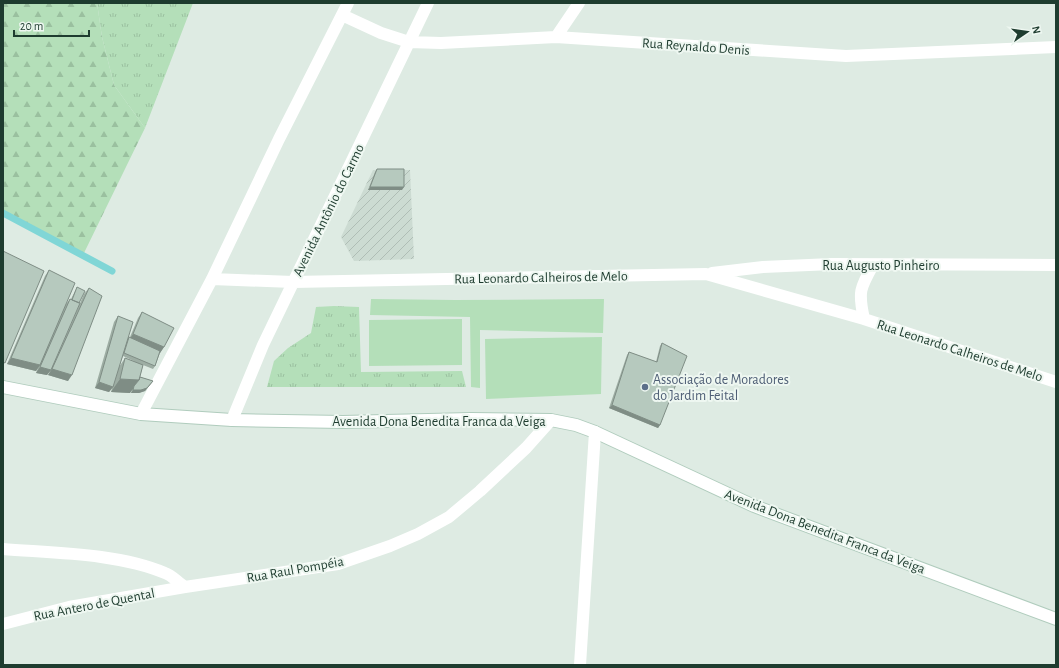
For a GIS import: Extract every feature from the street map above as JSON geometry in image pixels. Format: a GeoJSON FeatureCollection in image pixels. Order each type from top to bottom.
{"type":"FeatureCollection","features":[{"type":"Feature","properties":{"kind":"street"},"geometry":{"type":"LineString","coordinates":[[141,414],[212,279],[279,139],[348,3]]}},
{"type":"Feature","properties":{"kind":"street","name":"Avenida Antônio do Carmo"},"geometry":{"type":"LineString","coordinates":[[232,420],[263,345],[428,3]]}},
{"type":"Feature","properties":{"kind":"street"},"geometry":{"type":"LineString","coordinates":[[556,37],[579,3]]}},
{"type":"Feature","properties":{"kind":"street","name":"Rua Reynaldo Denis"},"geometry":{"type":"LineString","coordinates":[[342,15],[381,33],[409,42],[441,43],[556,37],[846,56],[1056,46]]}},
{"type":"Feature","properties":{"kind":"street","name":"Rua Augusto Pinheiro"},"geometry":{"type":"LineString","coordinates":[[706,274],[763,267],[832,264],[1056,265]]}},
{"type":"Feature","properties":{"kind":"street","name":"Rua Leonardo Calheiros de Melo"},"geometry":{"type":"LineString","coordinates":[[864,318],[861,303],[861,289],[873,265]]}},
{"type":"Feature","properties":{"kind":"street","name":"Rua Leonardo Calheiros de Melo"},"geometry":{"type":"LineString","coordinates":[[212,279],[293,282],[706,274],[864,318],[1056,382]]}},
{"type":"Feature","properties":{"kind":"street","name":"Avenida Dona Benedita Franca da Veiga"},"geometry":{"type":"LineString","coordinates":[[3,386],[141,414],[232,420],[343,422],[471,419],[551,420],[576,425],[595,432],[754,506],[1056,619]]}},
{"type":"Feature","properties":{"kind":"street","name":"Rua Raul Pompéia"},"geometry":{"type":"LineString","coordinates":[[184,587],[338,564],[390,546],[418,534],[449,517],[480,491],[526,448],[551,420]]}},
{"type":"Feature","properties":{"kind":"street"},"geometry":{"type":"LineString","coordinates":[[580,665],[595,432]]}},
{"type":"Feature","properties":{"kind":"street"},"geometry":{"type":"LineString","coordinates":[[3,548],[83,555],[124,561],[166,573],[184,587]]}},
{"type":"Feature","properties":{"kind":"street","name":"Rua Antero de Quental"},"geometry":{"type":"LineString","coordinates":[[3,624],[69,607],[184,587]]}},
{"type":"Feature","properties":{"kind":"shaded area"},"geometry":{"type":"Polygon","coordinates":[[[373,170],[410,170],[414,259],[354,261],[341,237],[373,170]]]}},
{"type":"Feature","properties":{"kind":"green space"},"geometry":{"type":"Polygon","coordinates":[[[3,3],[97,3],[102,37],[114,85],[145,128],[84,253],[3,212],[3,3]]]}},
{"type":"Feature","properties":{"kind":"green space"},"geometry":{"type":"Polygon","coordinates":[[[97,3],[193,3],[145,128],[114,85],[102,37],[97,3]]]}},
{"type":"Feature","properties":{"kind":"green space"},"geometry":{"type":"Polygon","coordinates":[[[371,299],[604,299],[603,333],[480,330],[480,388],[471,387],[470,317],[370,315],[371,299]]]}},
{"type":"Feature","properties":{"kind":"green space"},"geometry":{"type":"Polygon","coordinates":[[[316,307],[359,307],[361,372],[462,371],[466,387],[267,387],[274,361],[288,348],[311,333],[316,307]]]}},
{"type":"Feature","properties":{"kind":"green space"},"geometry":{"type":"Polygon","coordinates":[[[462,319],[462,365],[369,366],[369,320],[462,319]]]}},
{"type":"Feature","properties":{"kind":"green space"},"geometry":{"type":"Polygon","coordinates":[[[602,337],[601,394],[486,399],[485,339],[602,337]]]}},
{"type":"Feature","properties":{"kind":"building"},"geometry":{"type":"Polygon","coordinates":[[[377,169],[404,169],[404,187],[370,187],[377,169]]]}},
{"type":"Feature","properties":{"kind":"building"},"geometry":{"type":"Polygon","coordinates":[[[3,251],[44,271],[5,363],[3,362],[3,251]]]}},
{"type":"Feature","properties":{"kind":"building"},"geometry":{"type":"Polygon","coordinates":[[[49,270],[75,283],[40,365],[11,358],[49,270]]]}},
{"type":"Feature","properties":{"kind":"building"},"geometry":{"type":"Polygon","coordinates":[[[77,287],[85,291],[79,303],[72,300],[77,287]]]}},
{"type":"Feature","properties":{"kind":"building"},"geometry":{"type":"Polygon","coordinates":[[[89,288],[102,296],[72,375],[52,369],[89,288]]]}},
{"type":"Feature","properties":{"kind":"building"},"geometry":{"type":"Polygon","coordinates":[[[70,299],[80,303],[51,370],[40,367],[70,299]]]}},
{"type":"Feature","properties":{"kind":"building"},"geometry":{"type":"Polygon","coordinates":[[[142,312],[174,328],[164,347],[133,334],[142,312]]]}},
{"type":"Feature","properties":{"kind":"building"},"geometry":{"type":"Polygon","coordinates":[[[118,316],[133,322],[113,387],[99,382],[118,316]]]}},
{"type":"Feature","properties":{"kind":"building"},"geometry":{"type":"Polygon","coordinates":[[[129,337],[160,351],[155,366],[124,353],[129,337]]]}},
{"type":"Feature","properties":{"kind":"building","name":"Associação de Moradores do Jardim Feital"},"geometry":{"type":"Polygon","coordinates":[[[662,343],[687,356],[660,425],[612,405],[629,352],[657,362],[662,343]]]}},
{"type":"Feature","properties":{"kind":"building"},"geometry":{"type":"Polygon","coordinates":[[[125,358],[143,365],[139,380],[120,379],[125,358]]]}},
{"type":"Feature","properties":{"kind":"building"},"geometry":{"type":"Polygon","coordinates":[[[140,377],[153,381],[147,388],[133,390],[134,386],[140,377]]]}},
{"type":"Feature","properties":{"kind":"waterway"},"geometry":{"type":"LineString","coordinates":[[3,213],[112,271]]}},
{"type":"Feature","properties":{"kind":"place","name":"Associação de Moradores do Jardim Feital"},"geometry":{"type":"Point","coordinates":[645,387]}}]}
